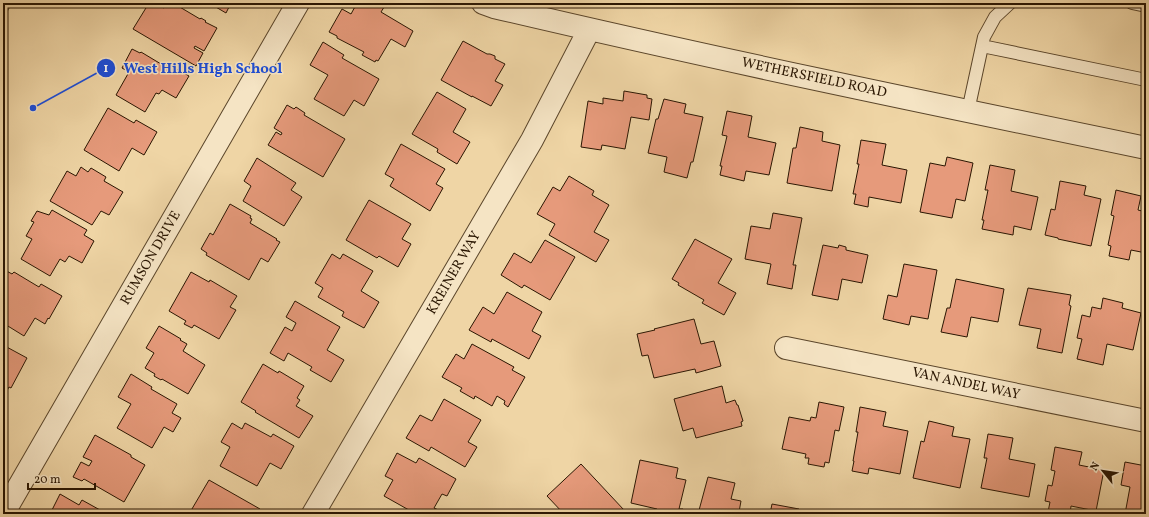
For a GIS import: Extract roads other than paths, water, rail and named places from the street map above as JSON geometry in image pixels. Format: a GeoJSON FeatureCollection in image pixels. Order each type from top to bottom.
{"type":"FeatureCollection","features":[{"type":"Feature","properties":{"kind":"street","name":"RUMSON DRIVE"},"geometry":{"type":"LineString","coordinates":[[3,514],[298,3]]}},
{"type":"Feature","properties":{"kind":"street","name":"WETHERSFIELD ROAD"},"geometry":{"type":"LineString","coordinates":[[483,3],[589,30],[1146,148]]}},
{"type":"Feature","properties":{"kind":"street","name":"KREINER WAY"},"geometry":{"type":"LineString","coordinates":[[313,514],[532,140],[589,30]]}},
{"type":"Feature","properties":{"kind":"street","name":"VAN ANDEL WAY"},"geometry":{"type":"LineString","coordinates":[[786,348],[1146,421]]}},
{"type":"Feature","properties":{"kind":"lane"},"geometry":{"type":"LineString","coordinates":[[968,111],[984,37],[990,23],[1010,3]]}},
{"type":"Feature","properties":{"kind":"lane"},"geometry":{"type":"LineString","coordinates":[[1132,3],[1146,6]]}},
{"type":"Feature","properties":{"kind":"lane"},"geometry":{"type":"LineString","coordinates":[[982,46],[1146,80]]}},
{"type":"Feature","properties":{"kind":"place","name":"West Hills High School"},"geometry":{"type":"Point","coordinates":[33,108]}}]}
